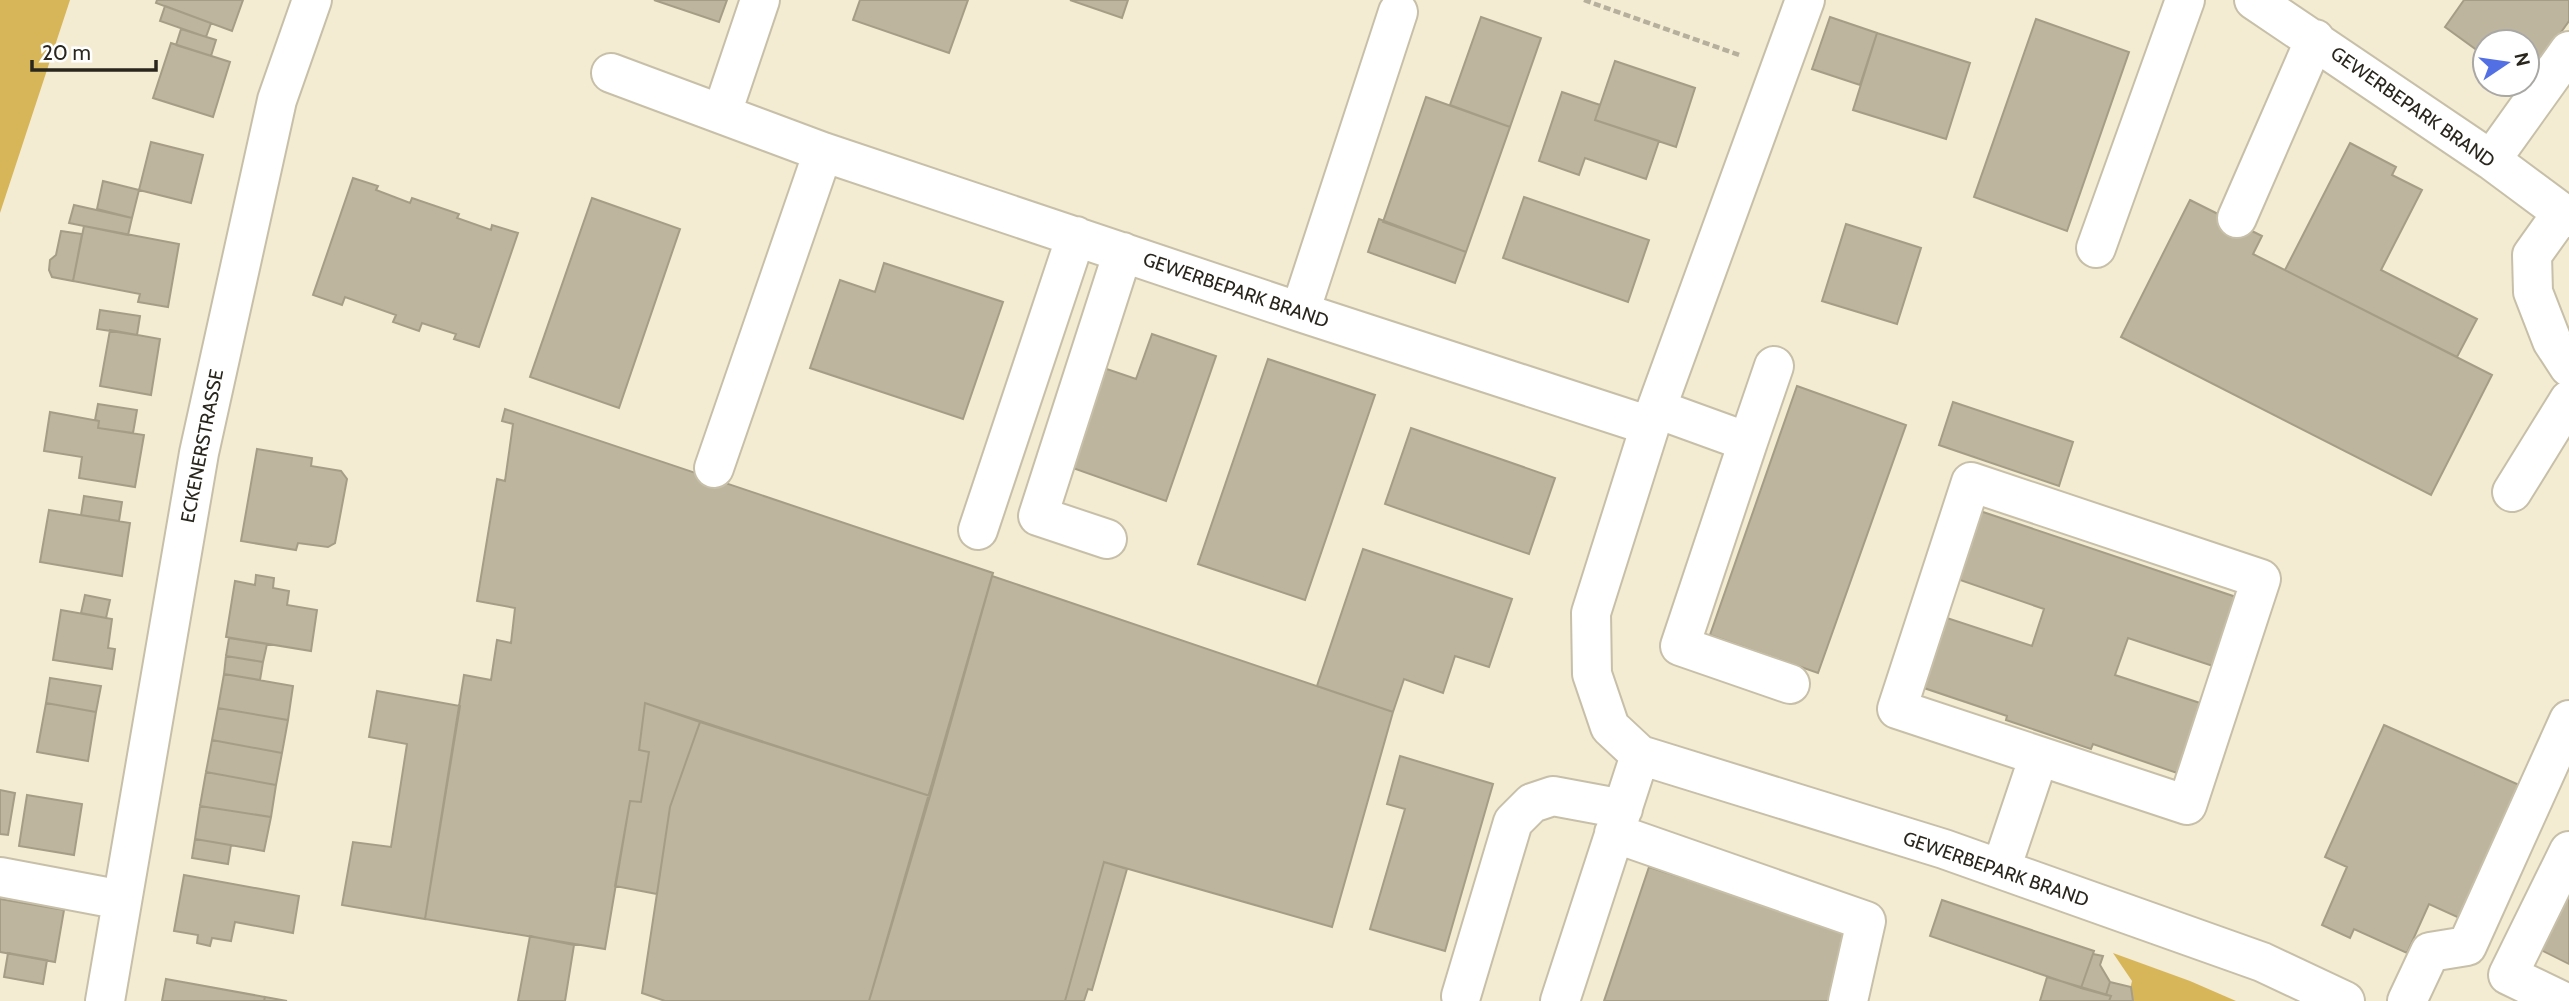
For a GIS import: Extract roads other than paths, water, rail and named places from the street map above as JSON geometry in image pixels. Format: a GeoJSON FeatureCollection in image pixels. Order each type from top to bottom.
{"type":"FeatureCollection","features":[{"type":"Feature","properties":{"kind":"street","name":"ECKENERSTRASSE"},"geometry":{"type":"LineString","coordinates":[[105,1001],[199,453],[276,100],[312,0]]}},
{"type":"Feature","properties":{"kind":"street"},"geometry":{"type":"LineString","coordinates":[[722,113],[760,0]]}},
{"type":"Feature","properties":{"kind":"street","name":"GEWERBEPARK BRAND"},"geometry":{"type":"LineString","coordinates":[[1805,0],[1653,417],[1591,612],[1592,674],[1610,727],[1640,755],[1944,849],[2262,962],[2345,1001]]}},
{"type":"Feature","properties":{"kind":"street"},"geometry":{"type":"LineString","coordinates":[[2096,248],[2185,0]]}},
{"type":"Feature","properties":{"kind":"street","name":"GEWERBEPARK BRAND"},"geometry":{"type":"LineString","coordinates":[[2255,0],[2491,160],[2566,216]]}},
{"type":"Feature","properties":{"kind":"street"},"geometry":{"type":"LineString","coordinates":[[1300,312],[1398,12]]}},
{"type":"Feature","properties":{"kind":"street"},"geometry":{"type":"LineString","coordinates":[[2238,218],[2315,39]]}},
{"type":"Feature","properties":{"kind":"street"},"geometry":{"type":"LineString","coordinates":[[2491,160],[2569,51]]}},
{"type":"Feature","properties":{"kind":"street","name":"GEWERBEPARK BRAND"},"geometry":{"type":"LineString","coordinates":[[611,74],[822,152],[1300,312],[1653,417]]}},
{"type":"Feature","properties":{"kind":"street"},"geometry":{"type":"LineString","coordinates":[[714,468],[822,152]]}},
{"type":"Feature","properties":{"kind":"street"},"geometry":{"type":"LineString","coordinates":[[2566,216],[2532,255],[2533,292],[2552,341],[2569,367]]}},
{"type":"Feature","properties":{"kind":"street"},"geometry":{"type":"LineString","coordinates":[[978,530],[1076,236]]}},
{"type":"Feature","properties":{"kind":"street"},"geometry":{"type":"LineString","coordinates":[[1107,539],[1038,516],[1123,252]]}},
{"type":"Feature","properties":{"kind":"street"},"geometry":{"type":"LineString","coordinates":[[1774,366],[1680,646],[1790,684]]}},
{"type":"Feature","properties":{"kind":"street"},"geometry":{"type":"LineString","coordinates":[[2512,492],[2569,400]]}},
{"type":"Feature","properties":{"kind":"street"},"geometry":{"type":"LineString","coordinates":[[1653,417],[1748,442]]}},
{"type":"Feature","properties":{"kind":"street"},"geometry":{"type":"LineString","coordinates":[[1971,482],[2262,579],[2187,805],[2039,755],[1897,709],[1971,482]]}},
{"type":"Feature","properties":{"kind":"street"},"geometry":{"type":"LineString","coordinates":[[2407,1001],[2430,952],[2467,946],[2569,720]]}},
{"type":"Feature","properties":{"kind":"street"},"geometry":{"type":"LineString","coordinates":[[1560,1001],[1640,755]]}},
{"type":"Feature","properties":{"kind":"street"},"geometry":{"type":"LineString","coordinates":[[2001,869],[2039,755]]}},
{"type":"Feature","properties":{"kind":"street"},"geometry":{"type":"LineString","coordinates":[[1461,996],[1513,822],[1532,803],[1553,796],[1866,921],[1847,1001]]}},
{"type":"Feature","properties":{"kind":"street"},"geometry":{"type":"LineString","coordinates":[[2544,997],[2508,975],[2569,851]]}},
{"type":"Feature","properties":{"kind":"street"},"geometry":{"type":"LineString","coordinates":[[0,877],[122,900]]}}]}
